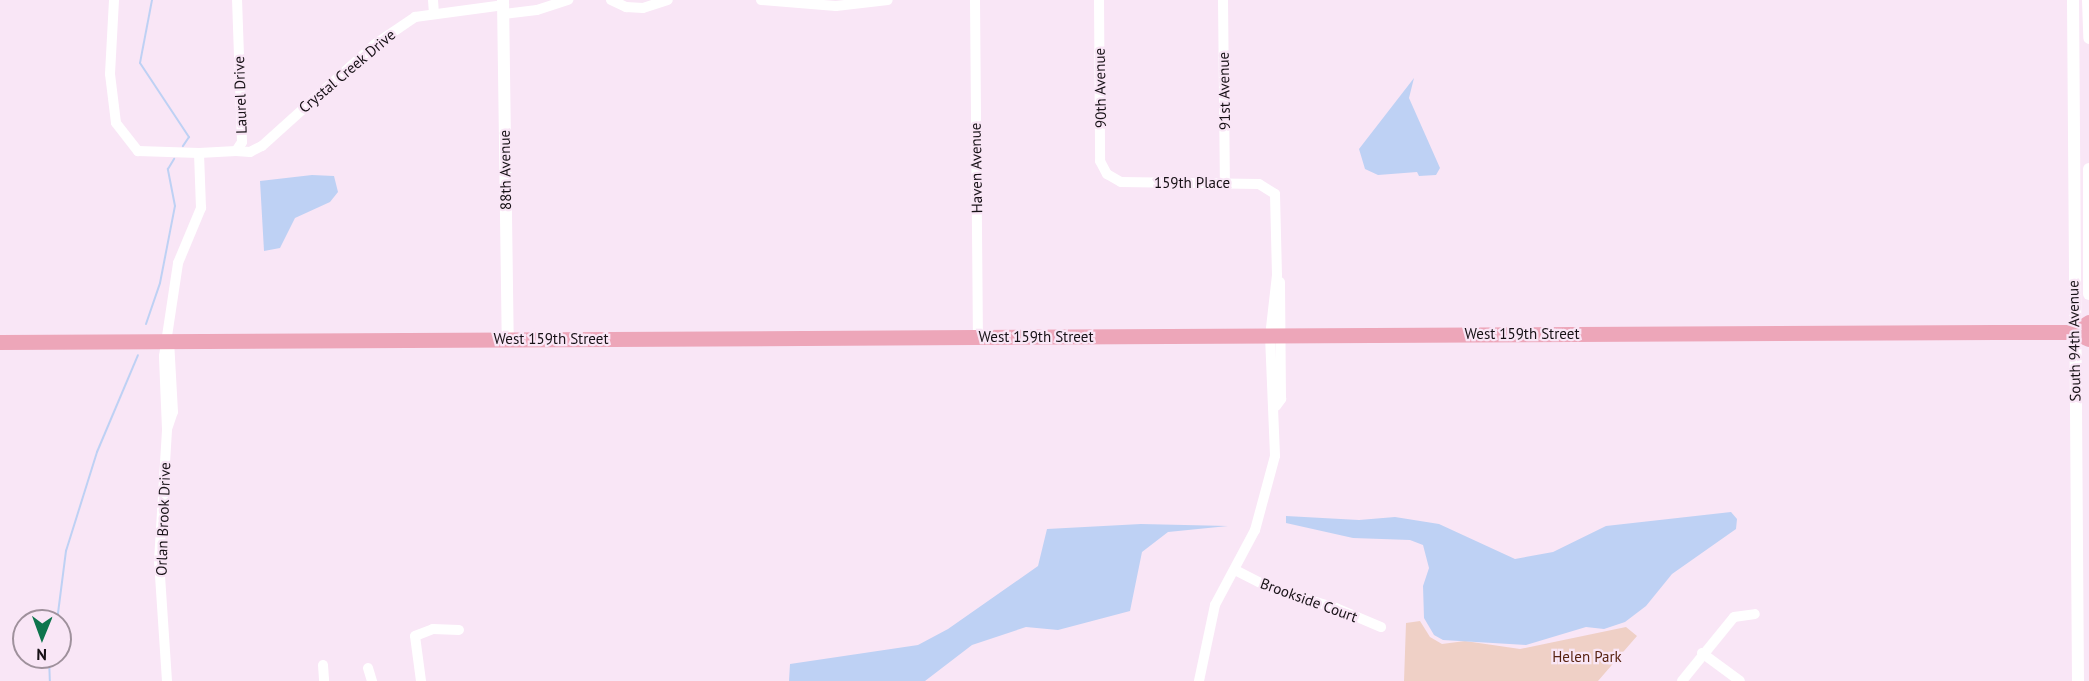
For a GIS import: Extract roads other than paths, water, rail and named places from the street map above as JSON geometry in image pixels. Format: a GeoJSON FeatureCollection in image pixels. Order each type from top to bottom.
{"type":"FeatureCollection","features":[{"type":"Feature","properties":{"kind":"main road"},"geometry":{"type":"LineString","coordinates":[[2073,332],[2089,322]]}},
{"type":"Feature","properties":{"kind":"main road","name":"West 159th Street"},"geometry":{"type":"LineString","coordinates":[[0,342],[2073,332],[2089,339]]}},
{"type":"Feature","properties":{"kind":"street"},"geometry":{"type":"LineString","coordinates":[[114,0],[110,75],[116,123],[138,150],[199,153]]}},
{"type":"Feature","properties":{"kind":"street","name":"Laurel Drive"},"geometry":{"type":"LineString","coordinates":[[199,153],[236,151],[242,142],[237,0]]}},
{"type":"Feature","properties":{"kind":"street"},"geometry":{"type":"LineString","coordinates":[[433,0],[434,14]]}},
{"type":"Feature","properties":{"kind":"street","name":"Crystal Creek Drive"},"geometry":{"type":"LineString","coordinates":[[236,151],[250,152],[262,146],[374,45],[415,17],[504,6],[537,10],[568,0]]}},
{"type":"Feature","properties":{"kind":"street"},"geometry":{"type":"LineString","coordinates":[[611,0],[626,7],[643,8],[668,0]]}},
{"type":"Feature","properties":{"kind":"street"},"geometry":{"type":"LineString","coordinates":[[762,0],[836,6],[888,0]]}},
{"type":"Feature","properties":{"kind":"street","name":"Haven Avenue"},"geometry":{"type":"LineString","coordinates":[[975,0],[978,337]]}},
{"type":"Feature","properties":{"kind":"street","name":"90th Avenue"},"geometry":{"type":"LineString","coordinates":[[1099,0],[1100,161],[1107,174]]}},
{"type":"Feature","properties":{"kind":"street","name":"91st Avenue"},"geometry":{"type":"LineString","coordinates":[[1223,0],[1225,182]]}},
{"type":"Feature","properties":{"kind":"street","name":"South 94th Avenue"},"geometry":{"type":"LineString","coordinates":[[2073,0],[2073,332],[2078,681]]}},
{"type":"Feature","properties":{"kind":"street"},"geometry":{"type":"LineString","coordinates":[[2088,0],[2089,38]]}},
{"type":"Feature","properties":{"kind":"street","name":"88th Avenue"},"geometry":{"type":"LineString","coordinates":[[504,6],[508,339]]}},
{"type":"Feature","properties":{"kind":"street","name":"Orlan Brook Drive"},"geometry":{"type":"LineString","coordinates":[[167,681],[159,561],[167,429],[173,412],[169,341],[178,263],[201,208],[199,153]]}},
{"type":"Feature","properties":{"kind":"street","name":"South 94th Avenue"},"geometry":{"type":"LineString","coordinates":[[2089,169],[2089,294]]}},
{"type":"Feature","properties":{"kind":"street","name":"159th Place"},"geometry":{"type":"LineString","coordinates":[[1107,174],[1121,182],[1259,184],[1275,194],[1277,336]]}},
{"type":"Feature","properties":{"kind":"street"},"geometry":{"type":"LineString","coordinates":[[1199,681],[1215,605],[1237,571],[1255,530],[1275,456],[1277,336]]}},
{"type":"Feature","properties":{"kind":"street","name":"Brookside Court"},"geometry":{"type":"LineString","coordinates":[[1237,571],[1272,589],[1336,608],[1381,627]]}},
{"type":"Feature","properties":{"kind":"street"},"geometry":{"type":"LineString","coordinates":[[1682,681],[1702,653],[1734,617],[1755,614]]}},
{"type":"Feature","properties":{"kind":"street"},"geometry":{"type":"LineString","coordinates":[[421,681],[415,636],[433,629],[459,630]]}},
{"type":"Feature","properties":{"kind":"street"},"geometry":{"type":"LineString","coordinates":[[1702,653],[1740,681]]}},
{"type":"Feature","properties":{"kind":"street"},"geometry":{"type":"LineString","coordinates":[[323,665],[324,681]]}},
{"type":"Feature","properties":{"kind":"street"},"geometry":{"type":"LineString","coordinates":[[368,668],[372,681]]}},
{"type":"Feature","properties":{"kind":"water"},"geometry":{"type":"Polygon","coordinates":[[[1414,78],[1409,98],[1440,168],[1436,175],[1419,176],[1417,172],[1378,175],[1365,169],[1359,149],[1414,78]]]}},
{"type":"Feature","properties":{"kind":"water"},"geometry":{"type":"Polygon","coordinates":[[[312,175],[334,176],[338,192],[330,202],[295,218],[280,248],[264,251],[260,181],[312,175]]]}},
{"type":"Feature","properties":{"kind":"water"},"geometry":{"type":"Polygon","coordinates":[[[1731,512],[1737,519],[1736,529],[1672,574],[1646,606],[1625,622],[1604,629],[1586,627],[1526,645],[1443,640],[1434,635],[1424,618],[1423,586],[1429,568],[1423,545],[1410,540],[1353,538],[1286,523],[1286,516],[1359,520],[1395,517],[1439,524],[1515,559],[1553,552],[1606,526],[1731,512]]]}},
{"type":"Feature","properties":{"kind":"water"},"geometry":{"type":"Polygon","coordinates":[[[1141,524],[1228,526],[1168,532],[1142,552],[1130,611],[1058,630],[1026,627],[972,645],[925,681],[789,681],[790,664],[918,645],[948,629],[1038,566],[1047,529],[1141,524]]]}},
{"type":"Feature","properties":{"kind":"waterway"},"geometry":{"type":"LineString","coordinates":[[152,0],[140,63],[189,137],[183,146]]}},
{"type":"Feature","properties":{"kind":"waterway"},"geometry":{"type":"LineString","coordinates":[[146,324],[160,283],[175,206],[168,169],[174,159]]}},
{"type":"Feature","properties":{"kind":"waterway"},"geometry":{"type":"LineString","coordinates":[[59,609],[66,551],[97,452],[138,355]]}},
{"type":"Feature","properties":{"kind":"waterway"},"geometry":{"type":"LineString","coordinates":[[50,669],[50,681]]}},
{"type":"Feature","properties":{"kind":"park label","name":"Helen Park"},"geometry":{"type":"Point","coordinates":[1587,657]}}]}
